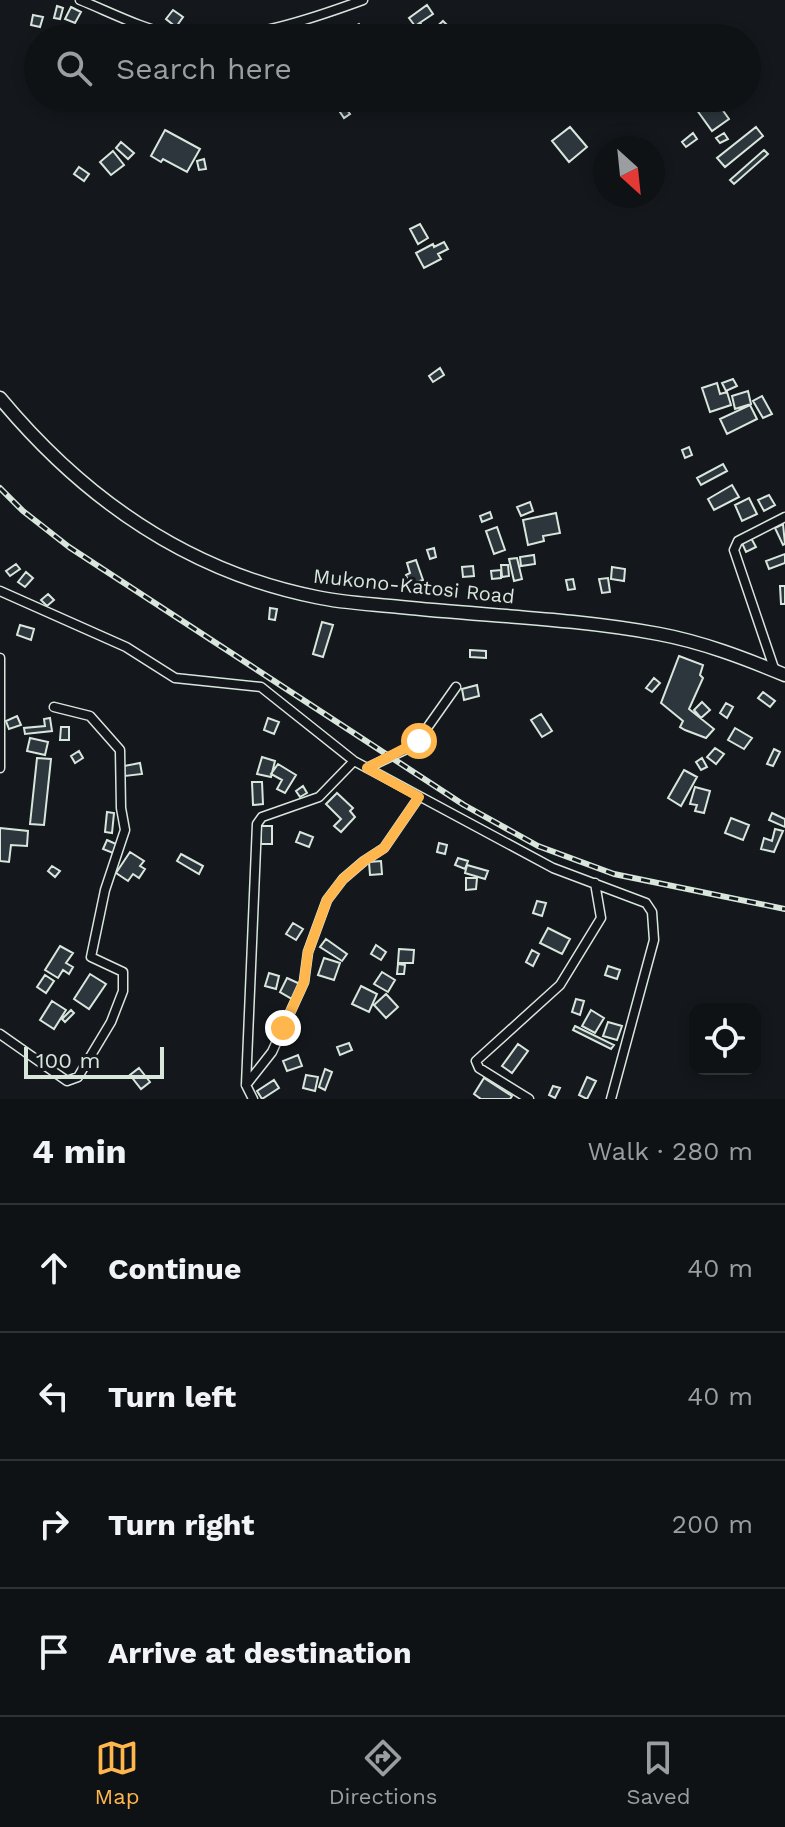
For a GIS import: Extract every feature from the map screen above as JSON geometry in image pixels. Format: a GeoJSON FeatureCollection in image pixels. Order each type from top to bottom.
{"type":"FeatureCollection","features":[{"type":"Feature","properties":{"kind":"main road","name":"Mukono-Katosi Road"},"geometry":{"type":"LineString","coordinates":[[0,398],[66,469],[112,508],[163,541],[222,570],[317,598],[552,620],[660,634],[734,654],[780,673]]}},
{"type":"Feature","properties":{"kind":"street"},"geometry":{"type":"LineString","coordinates":[[80,0],[140,24]]}},
{"type":"Feature","properties":{"kind":"street"},"geometry":{"type":"LineString","coordinates":[[278,24],[363,0]]}},
{"type":"Feature","properties":{"kind":"street"},"geometry":{"type":"LineString","coordinates":[[780,673],[734,550],[738,541],[785,517]]}},
{"type":"Feature","properties":{"kind":"street"},"geometry":{"type":"LineString","coordinates":[[0,591],[126,647],[175,678],[261,687],[354,761],[553,868],[646,903],[652,912],[654,940],[611,1099]]}},
{"type":"Feature","properties":{"kind":"street"},"geometry":{"type":"LineString","coordinates":[[0,658],[0,768]]}},
{"type":"Feature","properties":{"kind":"street"},"geometry":{"type":"LineString","coordinates":[[367,768],[415,745],[456,687]]}},
{"type":"Feature","properties":{"kind":"street"},"geometry":{"type":"LineString","coordinates":[[0,1034],[67,1081],[78,1077],[111,1022],[123,991],[123,972],[91,957],[105,890],[125,830],[121,808],[120,750],[90,716],[54,707]]}},
{"type":"Feature","properties":{"kind":"street"},"geometry":{"type":"LineString","coordinates":[[253,1099],[246,1085],[257,824],[262,817],[319,797],[354,761]]}},
{"type":"Feature","properties":{"kind":"street"},"geometry":{"type":"LineString","coordinates":[[246,1085],[272,1052],[304,982],[308,952],[327,900],[343,879],[384,848],[419,797]]}},
{"type":"Feature","properties":{"kind":"street"},"geometry":{"type":"LineString","coordinates":[[529,1099],[479,1068],[476,1061],[560,985],[601,918],[595,883]]}},
{"type":"Feature","properties":{"kind":"building"},"geometry":{"type":"Polygon","coordinates":[[[427,5],[433,14],[418,24],[414,24],[409,18],[427,5]]]}},
{"type":"Feature","properties":{"kind":"building"},"geometry":{"type":"Polygon","coordinates":[[[57,6],[63,8],[60,19],[54,18],[57,6]]]}},
{"type":"Feature","properties":{"kind":"building"},"geometry":{"type":"Polygon","coordinates":[[[71,7],[81,12],[75,23],[65,19],[71,7]]]}},
{"type":"Feature","properties":{"kind":"building"},"geometry":{"type":"Polygon","coordinates":[[[173,10],[183,17],[178,24],[166,19],[173,10]]]}},
{"type":"Feature","properties":{"kind":"building"},"geometry":{"type":"Polygon","coordinates":[[[33,15],[43,17],[41,24],[31,24],[33,15]]]}},
{"type":"Feature","properties":{"kind":"building"},"geometry":{"type":"Polygon","coordinates":[[[698,112],[724,112],[729,119],[712,131],[698,112]]]}},
{"type":"Feature","properties":{"kind":"building"},"geometry":{"type":"Polygon","coordinates":[[[570,127],[587,147],[569,162],[552,141],[570,127]]]}},
{"type":"Feature","properties":{"kind":"building"},"geometry":{"type":"Polygon","coordinates":[[[756,127],[763,136],[725,167],[717,158],[756,127]]]}},
{"type":"Feature","properties":{"kind":"building"},"geometry":{"type":"Polygon","coordinates":[[[165,130],[200,149],[187,172],[151,156],[165,130]]]}},
{"type":"Feature","properties":{"kind":"building"},"geometry":{"type":"Polygon","coordinates":[[[693,133],[697,139],[686,147],[682,142],[693,133]]]}},
{"type":"Feature","properties":{"kind":"building"},"geometry":{"type":"Polygon","coordinates":[[[724,133],[728,139],[720,143],[716,138],[724,133]]]}},
{"type":"Feature","properties":{"kind":"building"},"geometry":{"type":"Polygon","coordinates":[[[121,142],[134,153],[128,159],[116,148],[121,142]]]}},
{"type":"Feature","properties":{"kind":"building"},"geometry":{"type":"Polygon","coordinates":[[[764,150],[768,154],[734,184],[730,180],[764,150]]]}},
{"type":"Feature","properties":{"kind":"building"},"geometry":{"type":"Polygon","coordinates":[[[113,151],[124,165],[111,175],[100,162],[113,151]]]}},
{"type":"Feature","properties":{"kind":"building"},"geometry":{"type":"Polygon","coordinates":[[[204,159],[206,169],[199,170],[197,161],[204,159]]]}},
{"type":"Feature","properties":{"kind":"building"},"geometry":{"type":"Polygon","coordinates":[[[79,167],[89,174],[84,181],[74,174],[79,167]]]}},
{"type":"Feature","properties":{"kind":"building"},"geometry":{"type":"Polygon","coordinates":[[[420,224],[428,238],[418,244],[410,229],[420,224]]]}},
{"type":"Feature","properties":{"kind":"building"},"geometry":{"type":"Polygon","coordinates":[[[444,242],[448,249],[438,254],[441,259],[424,268],[416,253],[444,242]]]}},
{"type":"Feature","properties":{"kind":"building"},"geometry":{"type":"Polygon","coordinates":[[[440,368],[444,375],[433,382],[429,376],[440,368]]]}},
{"type":"Feature","properties":{"kind":"building"},"geometry":{"type":"Polygon","coordinates":[[[733,379],[737,386],[726,391],[722,383],[733,379]]]}},
{"type":"Feature","properties":{"kind":"building"},"geometry":{"type":"Polygon","coordinates":[[[717,383],[720,394],[727,392],[731,405],[710,412],[702,388],[717,383]]]}},
{"type":"Feature","properties":{"kind":"building"},"geometry":{"type":"Polygon","coordinates":[[[748,391],[751,404],[735,409],[732,396],[748,391]]]}},
{"type":"Feature","properties":{"kind":"building"},"geometry":{"type":"Polygon","coordinates":[[[762,396],[772,414],[763,418],[753,401],[762,396]]]}},
{"type":"Feature","properties":{"kind":"building"},"geometry":{"type":"Polygon","coordinates":[[[750,405],[757,419],[727,434],[720,419],[750,405]]]}},
{"type":"Feature","properties":{"kind":"building"},"geometry":{"type":"Polygon","coordinates":[[[689,447],[692,455],[685,458],[682,450],[689,447]]]}},
{"type":"Feature","properties":{"kind":"building"},"geometry":{"type":"Polygon","coordinates":[[[723,464],[727,471],[701,485],[697,478],[723,464]]]}},
{"type":"Feature","properties":{"kind":"building"},"geometry":{"type":"Polygon","coordinates":[[[732,485],[739,497],[714,510],[708,499],[732,485]]]}},
{"type":"Feature","properties":{"kind":"building"},"geometry":{"type":"Polygon","coordinates":[[[769,495],[775,505],[764,511],[758,500],[769,495]]]}},
{"type":"Feature","properties":{"kind":"building"},"geometry":{"type":"Polygon","coordinates":[[[749,498],[757,514],[742,521],[735,505],[749,498]]]}},
{"type":"Feature","properties":{"kind":"building"},"geometry":{"type":"Polygon","coordinates":[[[530,502],[533,511],[521,516],[517,507],[530,502]]]}},
{"type":"Feature","properties":{"kind":"building"},"geometry":{"type":"Polygon","coordinates":[[[490,512],[492,518],[482,522],[480,516],[490,512]]]}},
{"type":"Feature","properties":{"kind":"building"},"geometry":{"type":"Polygon","coordinates":[[[556,513],[560,533],[543,536],[544,541],[528,545],[523,520],[556,513]]]}},
{"type":"Feature","properties":{"kind":"building"},"geometry":{"type":"Polygon","coordinates":[[[783,524],[785,544],[783,545],[775,528],[783,524]]]}},
{"type":"Feature","properties":{"kind":"building"},"geometry":{"type":"Polygon","coordinates":[[[497,527],[505,550],[494,554],[486,531],[497,527]]]}},
{"type":"Feature","properties":{"kind":"building"},"geometry":{"type":"Polygon","coordinates":[[[751,538],[756,547],[746,552],[742,543],[751,538]]]}},
{"type":"Feature","properties":{"kind":"building"},"geometry":{"type":"Polygon","coordinates":[[[434,548],[436,557],[430,559],[427,550],[434,548]]]}},
{"type":"Feature","properties":{"kind":"building"},"geometry":{"type":"Polygon","coordinates":[[[785,554],[785,563],[769,569],[766,561],[785,554]]]}},
{"type":"Feature","properties":{"kind":"building"},"geometry":{"type":"Polygon","coordinates":[[[534,555],[535,564],[521,566],[520,557],[534,555]]]}},
{"type":"Feature","properties":{"kind":"building"},"geometry":{"type":"Polygon","coordinates":[[[517,558],[522,579],[514,581],[509,559],[517,558]]]}},
{"type":"Feature","properties":{"kind":"building"},"geometry":{"type":"Polygon","coordinates":[[[416,560],[423,580],[409,584],[407,563],[416,560]]]}},
{"type":"Feature","properties":{"kind":"building"},"geometry":{"type":"Polygon","coordinates":[[[16,564],[20,569],[10,576],[6,571],[16,564]]]}},
{"type":"Feature","properties":{"kind":"building"},"geometry":{"type":"Polygon","coordinates":[[[501,565],[508,565],[509,576],[502,577],[501,565]]]}},
{"type":"Feature","properties":{"kind":"building"},"geometry":{"type":"Polygon","coordinates":[[[473,566],[474,576],[463,577],[462,567],[473,566]]]}},
{"type":"Feature","properties":{"kind":"building"},"geometry":{"type":"Polygon","coordinates":[[[612,567],[625,569],[624,581],[611,579],[612,567]]]}},
{"type":"Feature","properties":{"kind":"building"},"geometry":{"type":"Polygon","coordinates":[[[501,570],[501,578],[492,579],[491,571],[501,570]]]}},
{"type":"Feature","properties":{"kind":"building"},"geometry":{"type":"Polygon","coordinates":[[[26,572],[33,578],[25,587],[18,582],[26,572]]]}},
{"type":"Feature","properties":{"kind":"building"},"geometry":{"type":"Polygon","coordinates":[[[608,578],[610,592],[602,593],[599,579],[608,578]]]}},
{"type":"Feature","properties":{"kind":"building"},"geometry":{"type":"Polygon","coordinates":[[[573,579],[575,589],[568,590],[566,580],[573,579]]]}},
{"type":"Feature","properties":{"kind":"building"},"geometry":{"type":"Polygon","coordinates":[[[780,586],[785,586],[785,604],[781,604],[780,586]]]}},
{"type":"Feature","properties":{"kind":"building"},"geometry":{"type":"Polygon","coordinates":[[[48,594],[54,600],[47,606],[41,600],[48,594]]]}},
{"type":"Feature","properties":{"kind":"building"},"geometry":{"type":"Polygon","coordinates":[[[270,608],[277,609],[275,620],[269,619],[270,608]]]}},
{"type":"Feature","properties":{"kind":"building"},"geometry":{"type":"Polygon","coordinates":[[[322,622],[333,625],[323,657],[313,654],[322,622]]]}},
{"type":"Feature","properties":{"kind":"building"},"geometry":{"type":"Polygon","coordinates":[[[20,625],[34,629],[31,640],[17,635],[20,625]]]}},
{"type":"Feature","properties":{"kind":"building"},"geometry":{"type":"Polygon","coordinates":[[[470,650],[486,651],[486,658],[470,657],[470,650]]]}},
{"type":"Feature","properties":{"kind":"building"},"geometry":{"type":"Polygon","coordinates":[[[679,656],[703,665],[700,675],[703,678],[689,709],[714,729],[706,738],[680,727],[683,721],[661,703],[679,656]]]}},
{"type":"Feature","properties":{"kind":"building"},"geometry":{"type":"Polygon","coordinates":[[[654,678],[660,683],[652,692],[646,688],[654,678]]]}},
{"type":"Feature","properties":{"kind":"building"},"geometry":{"type":"Polygon","coordinates":[[[477,685],[479,696],[464,700],[462,689],[477,685]]]}},
{"type":"Feature","properties":{"kind":"building"},"geometry":{"type":"Polygon","coordinates":[[[763,692],[775,701],[770,707],[758,698],[763,692]]]}},
{"type":"Feature","properties":{"kind":"building"},"geometry":{"type":"Polygon","coordinates":[[[702,702],[710,710],[701,718],[694,710],[702,702]]]}},
{"type":"Feature","properties":{"kind":"building"},"geometry":{"type":"Polygon","coordinates":[[[726,703],[733,707],[727,718],[720,713],[726,703]]]}},
{"type":"Feature","properties":{"kind":"building"},"geometry":{"type":"Polygon","coordinates":[[[541,714],[552,731],[542,737],[531,720],[541,714]]]}},
{"type":"Feature","properties":{"kind":"building"},"geometry":{"type":"Polygon","coordinates":[[[17,716],[21,725],[9,729],[6,721],[17,716]]]}},
{"type":"Feature","properties":{"kind":"building"},"geometry":{"type":"Polygon","coordinates":[[[50,718],[52,731],[25,734],[24,728],[45,726],[44,719],[50,718]]]}},
{"type":"Feature","properties":{"kind":"building"},"geometry":{"type":"Polygon","coordinates":[[[268,718],[279,722],[274,734],[264,730],[268,718]]]}},
{"type":"Feature","properties":{"kind":"building"},"geometry":{"type":"Polygon","coordinates":[[[61,727],[69,727],[69,740],[60,740],[61,727]]]}},
{"type":"Feature","properties":{"kind":"building"},"geometry":{"type":"Polygon","coordinates":[[[735,728],[752,738],[744,749],[728,740],[735,728]]]}},
{"type":"Feature","properties":{"kind":"building"},"geometry":{"type":"Polygon","coordinates":[[[30,738],[48,742],[45,755],[27,751],[30,738]]]}},
{"type":"Feature","properties":{"kind":"building"},"geometry":{"type":"Polygon","coordinates":[[[715,748],[724,754],[716,764],[707,757],[715,748]]]}},
{"type":"Feature","properties":{"kind":"building"},"geometry":{"type":"Polygon","coordinates":[[[774,749],[780,752],[773,766],[767,764],[774,749]]]}},
{"type":"Feature","properties":{"kind":"building"},"geometry":{"type":"Polygon","coordinates":[[[79,751],[83,758],[75,763],[71,756],[79,751]]]}},
{"type":"Feature","properties":{"kind":"building"},"geometry":{"type":"Polygon","coordinates":[[[262,757],[275,761],[271,777],[257,774],[262,757]]]}},
{"type":"Feature","properties":{"kind":"building"},"geometry":{"type":"Polygon","coordinates":[[[37,758],[51,759],[44,825],[30,824],[37,758]]]}},
{"type":"Feature","properties":{"kind":"building"},"geometry":{"type":"Polygon","coordinates":[[[702,758],[707,767],[701,770],[696,762],[702,758]]]}},
{"type":"Feature","properties":{"kind":"building"},"geometry":{"type":"Polygon","coordinates":[[[140,763],[142,774],[125,776],[124,766],[140,763]]]}},
{"type":"Feature","properties":{"kind":"building"},"geometry":{"type":"Polygon","coordinates":[[[278,764],[296,775],[285,793],[277,789],[282,780],[271,774],[278,764]]]}},
{"type":"Feature","properties":{"kind":"building"},"geometry":{"type":"Polygon","coordinates":[[[684,770],[697,777],[681,806],[668,798],[684,770]]]}},
{"type":"Feature","properties":{"kind":"building"},"geometry":{"type":"Polygon","coordinates":[[[252,782],[262,782],[263,804],[253,805],[252,782]]]}},
{"type":"Feature","properties":{"kind":"building"},"geometry":{"type":"Polygon","coordinates":[[[303,786],[307,793],[300,797],[296,791],[303,786]]]}},
{"type":"Feature","properties":{"kind":"building"},"geometry":{"type":"Polygon","coordinates":[[[695,787],[710,791],[704,813],[695,811],[697,805],[690,804],[695,787]]]}},
{"type":"Feature","properties":{"kind":"building"},"geometry":{"type":"Polygon","coordinates":[[[337,793],[353,808],[350,811],[355,817],[341,832],[334,826],[341,819],[326,804],[337,793]]]}},
{"type":"Feature","properties":{"kind":"building"},"geometry":{"type":"Polygon","coordinates":[[[107,812],[114,813],[112,833],[105,832],[107,812]]]}},
{"type":"Feature","properties":{"kind":"building"},"geometry":{"type":"Polygon","coordinates":[[[772,813],[785,819],[785,827],[769,820],[772,813]]]}},
{"type":"Feature","properties":{"kind":"building"},"geometry":{"type":"Polygon","coordinates":[[[731,818],[749,825],[743,840],[725,833],[731,818]]]}},
{"type":"Feature","properties":{"kind":"building"},"geometry":{"type":"Polygon","coordinates":[[[261,826],[272,826],[272,844],[261,844],[261,826]]]}},
{"type":"Feature","properties":{"kind":"building"},"geometry":{"type":"Polygon","coordinates":[[[0,828],[28,831],[27,846],[11,845],[9,862],[0,861],[0,828]]]}},
{"type":"Feature","properties":{"kind":"building"},"geometry":{"type":"Polygon","coordinates":[[[775,829],[783,831],[774,852],[761,849],[764,838],[772,841],[775,829]]]}},
{"type":"Feature","properties":{"kind":"building"},"geometry":{"type":"Polygon","coordinates":[[[300,832],[313,837],[309,847],[296,842],[300,832]]]}},
{"type":"Feature","properties":{"kind":"building"},"geometry":{"type":"Polygon","coordinates":[[[107,840],[116,844],[113,853],[103,849],[107,840]]]}},
{"type":"Feature","properties":{"kind":"building"},"geometry":{"type":"Polygon","coordinates":[[[439,843],[447,845],[445,854],[437,852],[439,843]]]}},
{"type":"Feature","properties":{"kind":"building"},"geometry":{"type":"Polygon","coordinates":[[[130,852],[144,861],[140,866],[145,869],[139,878],[133,874],[128,881],[116,873],[130,852]]]}},
{"type":"Feature","properties":{"kind":"building"},"geometry":{"type":"Polygon","coordinates":[[[181,854],[203,866],[199,874],[177,861],[181,854]]]}},
{"type":"Feature","properties":{"kind":"building"},"geometry":{"type":"Polygon","coordinates":[[[458,858],[468,861],[465,869],[455,865],[458,858]]]}},
{"type":"Feature","properties":{"kind":"building"},"geometry":{"type":"Polygon","coordinates":[[[381,861],[382,874],[370,875],[369,862],[381,861]]]}},
{"type":"Feature","properties":{"kind":"building"},"geometry":{"type":"Polygon","coordinates":[[[467,865],[488,871],[485,879],[465,873],[467,865]]]}},
{"type":"Feature","properties":{"kind":"building"},"geometry":{"type":"Polygon","coordinates":[[[52,866],[60,871],[55,877],[48,871],[52,866]]]}},
{"type":"Feature","properties":{"kind":"building"},"geometry":{"type":"Polygon","coordinates":[[[466,878],[477,878],[476,889],[466,890],[466,878]]]}},
{"type":"Feature","properties":{"kind":"building"},"geometry":{"type":"Polygon","coordinates":[[[537,901],[546,903],[542,916],[533,913],[537,901]]]}},
{"type":"Feature","properties":{"kind":"building"},"geometry":{"type":"Polygon","coordinates":[[[293,923],[303,929],[296,940],[286,934],[293,923]]]}},
{"type":"Feature","properties":{"kind":"building"},"geometry":{"type":"Polygon","coordinates":[[[548,928],[570,939],[562,954],[540,943],[548,928]]]}},
{"type":"Feature","properties":{"kind":"building"},"geometry":{"type":"Polygon","coordinates":[[[326,939],[347,954],[342,961],[320,947],[326,939]]]}},
{"type":"Feature","properties":{"kind":"building"},"geometry":{"type":"Polygon","coordinates":[[[376,945],[386,952],[381,960],[371,954],[376,945]]]}},
{"type":"Feature","properties":{"kind":"building"},"geometry":{"type":"Polygon","coordinates":[[[60,946],[73,953],[66,963],[73,967],[69,974],[63,970],[58,978],[45,970],[60,946]]]}},
{"type":"Feature","properties":{"kind":"building"},"geometry":{"type":"Polygon","coordinates":[[[399,949],[414,950],[413,963],[398,963],[399,949]]]}},
{"type":"Feature","properties":{"kind":"building"},"geometry":{"type":"Polygon","coordinates":[[[532,950],[539,954],[533,966],[526,962],[532,950]]]}},
{"type":"Feature","properties":{"kind":"building"},"geometry":{"type":"Polygon","coordinates":[[[324,958],[340,963],[334,980],[318,975],[324,958]]]}},
{"type":"Feature","properties":{"kind":"building"},"geometry":{"type":"Polygon","coordinates":[[[398,964],[405,965],[404,974],[397,974],[398,964]]]}},
{"type":"Feature","properties":{"kind":"building"},"geometry":{"type":"Polygon","coordinates":[[[608,966],[620,970],[617,979],[605,975],[608,966]]]}},
{"type":"Feature","properties":{"kind":"building"},"geometry":{"type":"Polygon","coordinates":[[[382,972],[395,980],[388,992],[374,984],[382,972]]]}},
{"type":"Feature","properties":{"kind":"building"},"geometry":{"type":"Polygon","coordinates":[[[269,973],[279,976],[276,989],[265,986],[269,973]]]}},
{"type":"Feature","properties":{"kind":"building"},"geometry":{"type":"Polygon","coordinates":[[[90,974],[106,984],[89,1009],[74,999],[90,974]]]}},
{"type":"Feature","properties":{"kind":"building"},"geometry":{"type":"Polygon","coordinates":[[[45,975],[54,981],[46,993],[37,987],[45,975]]]}},
{"type":"Feature","properties":{"kind":"building"},"geometry":{"type":"Polygon","coordinates":[[[287,978],[300,984],[292,999],[280,992],[287,978]]]}},
{"type":"Feature","properties":{"kind":"building"},"geometry":{"type":"Polygon","coordinates":[[[361,986],[377,994],[369,1012],[352,1004],[361,986]]]}},
{"type":"Feature","properties":{"kind":"building"},"geometry":{"type":"Polygon","coordinates":[[[386,994],[398,1007],[386,1018],[374,1005],[386,994]]]}},
{"type":"Feature","properties":{"kind":"building"},"geometry":{"type":"Polygon","coordinates":[[[576,999],[584,1001],[580,1015],[572,1012],[576,999]]]}},
{"type":"Feature","properties":{"kind":"building"},"geometry":{"type":"Polygon","coordinates":[[[52,1001],[66,1010],[54,1029],[40,1020],[52,1001]]]}},
{"type":"Feature","properties":{"kind":"building"},"geometry":{"type":"Polygon","coordinates":[[[71,1010],[74,1013],[65,1022],[62,1019],[71,1010]]]}},
{"type":"Feature","properties":{"kind":"building"},"geometry":{"type":"Polygon","coordinates":[[[591,1010],[604,1018],[595,1033],[582,1026],[591,1010]]]}},
{"type":"Feature","properties":{"kind":"building"},"geometry":{"type":"Polygon","coordinates":[[[608,1022],[622,1026],[617,1040],[603,1036],[608,1022]]]}},
{"type":"Feature","properties":{"kind":"building"},"geometry":{"type":"Polygon","coordinates":[[[575,1026],[614,1045],[611,1049],[573,1030],[575,1026]]]}},
{"type":"Feature","properties":{"kind":"building"},"geometry":{"type":"Polygon","coordinates":[[[349,1043],[352,1050],[340,1055],[337,1047],[349,1043]]]}},
{"type":"Feature","properties":{"kind":"building"},"geometry":{"type":"Polygon","coordinates":[[[518,1044],[528,1051],[512,1073],[502,1066],[518,1044]]]}},
{"type":"Feature","properties":{"kind":"building"},"geometry":{"type":"Polygon","coordinates":[[[298,1055],[302,1066],[287,1071],[283,1061],[298,1055]]]}},
{"type":"Feature","properties":{"kind":"building"},"geometry":{"type":"Polygon","coordinates":[[[139,1068],[150,1082],[141,1089],[130,1075],[139,1068]]]}},
{"type":"Feature","properties":{"kind":"building"},"geometry":{"type":"Polygon","coordinates":[[[325,1069],[332,1072],[325,1090],[319,1087],[325,1069]]]}},
{"type":"Feature","properties":{"kind":"building"},"geometry":{"type":"Polygon","coordinates":[[[306,1075],[318,1077],[315,1091],[303,1088],[306,1075]]]}},
{"type":"Feature","properties":{"kind":"building"},"geometry":{"type":"Polygon","coordinates":[[[587,1077],[596,1081],[587,1099],[579,1095],[587,1077]]]}},
{"type":"Feature","properties":{"kind":"building"},"geometry":{"type":"Polygon","coordinates":[[[484,1078],[512,1096],[510,1099],[481,1099],[474,1094],[484,1078]]]}},
{"type":"Feature","properties":{"kind":"building"},"geometry":{"type":"Polygon","coordinates":[[[274,1080],[279,1088],[262,1099],[257,1091],[274,1080]]]}},
{"type":"Feature","properties":{"kind":"building"},"geometry":{"type":"Polygon","coordinates":[[[553,1086],[560,1088],[555,1098],[549,1095],[553,1086]]]}},
{"type":"Feature","properties":{"kind":"railway"},"geometry":{"type":"LineString","coordinates":[[0,488],[23,511],[69,547],[464,805],[538,846],[614,874],[785,909]]}},
{"type":"Feature","properties":{"kind":"route"},"geometry":{"type":"LineString","coordinates":[[283,1028],[304,982],[308,952],[327,900],[343,879],[384,848],[419,797],[367,768],[419,741]]}}]}
